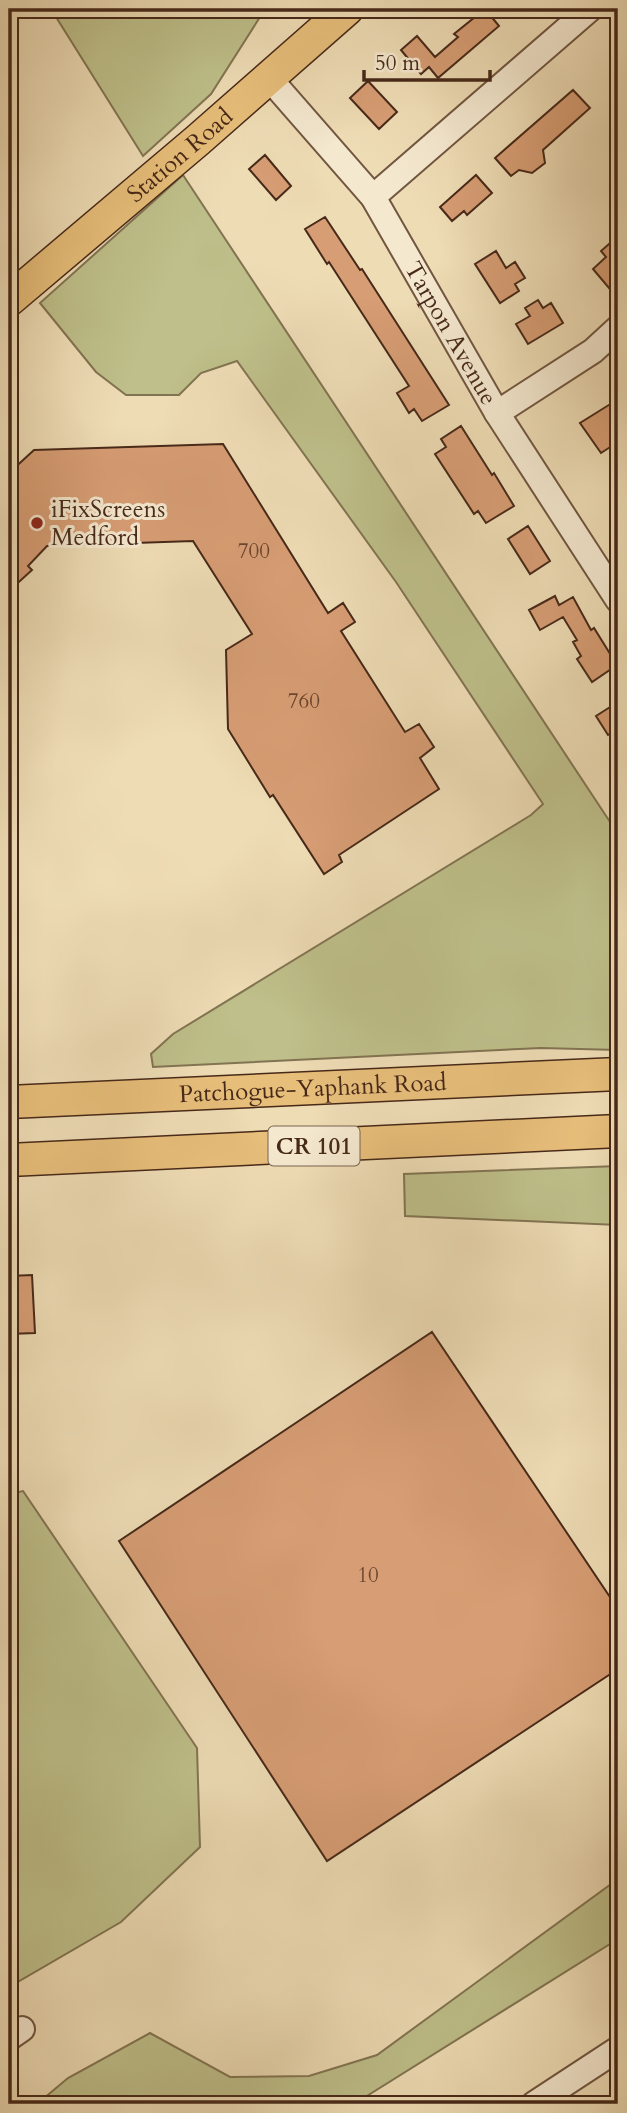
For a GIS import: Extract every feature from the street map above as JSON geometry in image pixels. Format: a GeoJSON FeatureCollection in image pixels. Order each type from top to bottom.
{"type":"FeatureCollection","features":[{"type":"Feature","properties":{"kind":"main road","name":"Station Road"},"geometry":{"type":"LineString","coordinates":[[9,300],[347,9]]}},
{"type":"Feature","properties":{"kind":"main road","name":"Patchogue-Yaphank Road"},"geometry":{"type":"LineString","coordinates":[[9,1102],[618,1074]]}},
{"type":"Feature","properties":{"kind":"main road","name":"CR 101"},"geometry":{"type":"LineString","coordinates":[[9,1160],[618,1131]]}},
{"type":"Feature","properties":{"kind":"street"},"geometry":{"type":"LineString","coordinates":[[373,197],[590,9]]}},
{"type":"Feature","properties":{"kind":"street","name":"Tarpon Avenue"},"geometry":{"type":"LineString","coordinates":[[269,78],[373,197],[498,413],[618,600]]}},
{"type":"Feature","properties":{"kind":"street"},"geometry":{"type":"LineString","coordinates":[[498,413],[593,351],[618,328]]}},
{"type":"Feature","properties":{"kind":"street"},"geometry":{"type":"LineString","coordinates":[[534,2104],[618,2049]]}},
{"type":"Feature","properties":{"kind":"green space"},"geometry":{"type":"Polygon","coordinates":[[[51,9],[276,9],[260,17],[211,94],[143,156],[51,9]]]}},
{"type":"Feature","properties":{"kind":"green space"},"geometry":{"type":"Polygon","coordinates":[[[183,175],[618,834],[618,1050],[541,1048],[153,1067],[151,1054],[173,1034],[531,815],[543,804],[396,582],[237,361],[201,373],[179,395],[126,395],[96,372],[40,303],[183,175]]]}},
{"type":"Feature","properties":{"kind":"green space"},"geometry":{"type":"Polygon","coordinates":[[[618,1166],[618,1225],[405,1216],[404,1174],[618,1166]]]}},
{"type":"Feature","properties":{"kind":"green space"},"geometry":{"type":"Polygon","coordinates":[[[23,1491],[197,1748],[200,1847],[121,1922],[9,1987],[9,1494],[23,1491]]]}},
{"type":"Feature","properties":{"kind":"green space"},"geometry":{"type":"Polygon","coordinates":[[[618,1879],[618,1939],[354,2104],[37,2104],[68,2078],[150,2033],[230,2077],[309,2076],[377,2055],[618,1879]]]}},
{"type":"Feature","properties":{"kind":"building"},"geometry":{"type":"Polygon","coordinates":[[[485,9],[499,26],[438,78],[429,67],[421,74],[401,50],[417,36],[435,57],[458,37],[454,34],[485,9]]]}},
{"type":"Feature","properties":{"kind":"building"},"geometry":{"type":"Polygon","coordinates":[[[368,81],[397,112],[379,129],[350,98],[368,81]]]}},
{"type":"Feature","properties":{"kind":"building"},"geometry":{"type":"Polygon","coordinates":[[[573,90],[590,108],[543,150],[545,163],[532,173],[519,170],[511,176],[495,158],[573,90]]]}},
{"type":"Feature","properties":{"kind":"building"},"geometry":{"type":"Polygon","coordinates":[[[265,155],[291,186],[276,200],[249,169],[265,155]]]}},
{"type":"Feature","properties":{"kind":"building"},"geometry":{"type":"Polygon","coordinates":[[[476,175],[492,193],[467,215],[464,211],[452,221],[440,207],[476,175]]]}},
{"type":"Feature","properties":{"kind":"building"},"geometry":{"type":"Polygon","coordinates":[[[325,217],[360,270],[362,269],[449,405],[422,421],[414,409],[409,413],[397,393],[409,386],[305,229],[325,217]]]}},
{"type":"Feature","properties":{"kind":"building"},"geometry":{"type":"Polygon","coordinates":[[[618,236],[618,279],[609,288],[593,269],[606,257],[601,251],[618,236]]]}},
{"type":"Feature","properties":{"kind":"building"},"geometry":{"type":"Polygon","coordinates":[[[496,251],[506,268],[515,262],[525,278],[515,284],[519,291],[500,303],[475,264],[496,251]]]}},
{"type":"Feature","properties":{"kind":"building"},"geometry":{"type":"Polygon","coordinates":[[[538,300],[543,308],[551,303],[563,323],[528,344],[516,324],[530,316],[525,308],[538,300]]]}},
{"type":"Feature","properties":{"kind":"building"},"geometry":{"type":"Polygon","coordinates":[[[612,403],[618,412],[618,442],[601,453],[580,423],[612,403]]]}},
{"type":"Feature","properties":{"kind":"building"},"geometry":{"type":"Polygon","coordinates":[[[461,426],[514,506],[486,523],[478,511],[474,514],[435,454],[446,447],[441,439],[461,426]]]}},
{"type":"Feature","properties":{"kind":"building"},"geometry":{"type":"Polygon","coordinates":[[[223,444],[328,613],[343,603],[355,622],[341,631],[405,732],[419,724],[434,747],[420,758],[439,789],[339,855],[342,862],[324,874],[273,795],[270,797],[228,729],[226,650],[252,634],[193,541],[47,546],[28,566],[32,570],[9,591],[9,473],[34,450],[223,444]]]}},
{"type":"Feature","properties":{"kind":"building"},"geometry":{"type":"Polygon","coordinates":[[[528,526],[550,561],[530,574],[508,539],[528,526]]]}},
{"type":"Feature","properties":{"kind":"building"},"geometry":{"type":"Polygon","coordinates":[[[555,596],[559,605],[573,597],[591,630],[594,628],[617,665],[592,682],[577,659],[581,656],[573,642],[577,640],[563,617],[540,630],[529,610],[555,596]]]}},
{"type":"Feature","properties":{"kind":"building"},"geometry":{"type":"Polygon","coordinates":[[[618,702],[618,729],[608,735],[596,716],[618,702]]]}},
{"type":"Feature","properties":{"kind":"building"},"geometry":{"type":"Polygon","coordinates":[[[32,1275],[35,1333],[9,1334],[9,1276],[32,1275]]]}},
{"type":"Feature","properties":{"kind":"building"},"geometry":{"type":"Polygon","coordinates":[[[432,1332],[618,1609],[618,1669],[327,1861],[119,1541],[432,1332]]]}},
{"type":"Feature","properties":{"kind":"place","name":"iFixScreens Medford"},"geometry":{"type":"Point","coordinates":[37,523]}}]}
